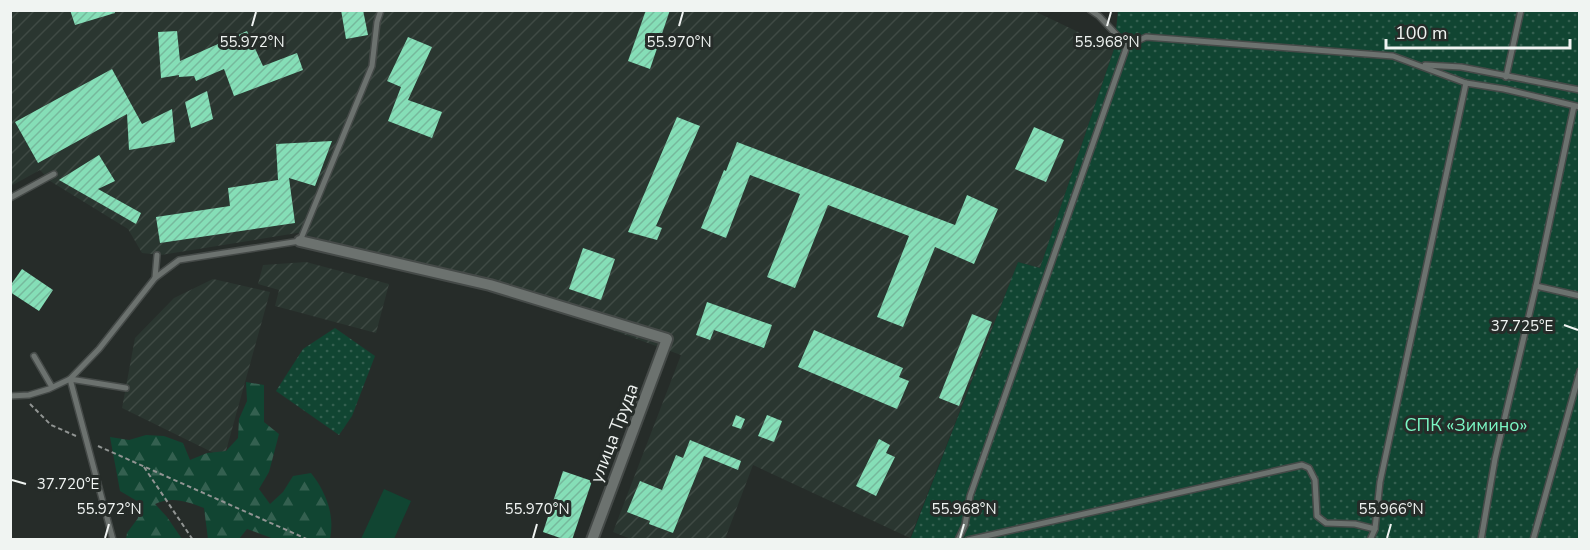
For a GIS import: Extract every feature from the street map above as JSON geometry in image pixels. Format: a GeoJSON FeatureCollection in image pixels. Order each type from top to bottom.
{"type":"FeatureCollection","features":[{"type":"Feature","properties":{"kind":"street","name":"улица Труда"},"geometry":{"type":"LineString","coordinates":[[300,241],[490,285],[667,339],[592,540]]}},
{"type":"Feature","properties":{"kind":"lane"},"geometry":{"type":"LineString","coordinates":[[10,396],[29,395],[70,379],[99,349],[155,278],[178,260],[300,241],[372,66],[377,22],[381,10]]}},
{"type":"Feature","properties":{"kind":"lane"},"geometry":{"type":"LineString","coordinates":[[1090,10],[1099,16],[1127,46]]}},
{"type":"Feature","properties":{"kind":"lane"},"geometry":{"type":"LineString","coordinates":[[1506,77],[1521,10]]}},
{"type":"Feature","properties":{"kind":"lane"},"geometry":{"type":"LineString","coordinates":[[958,540],[965,525],[970,496],[1127,46],[1146,37],[1393,56],[1466,83],[1504,88],[1577,107],[1495,459],[1481,540]]}},
{"type":"Feature","properties":{"kind":"lane"},"geometry":{"type":"LineString","coordinates":[[1420,65],[1461,68],[1580,90]]}},
{"type":"Feature","properties":{"kind":"lane"},"geometry":{"type":"LineString","coordinates":[[1370,540],[1375,529],[1380,482],[1466,83]]}},
{"type":"Feature","properties":{"kind":"lane"},"geometry":{"type":"LineString","coordinates":[[10,198],[54,174]]}},
{"type":"Feature","properties":{"kind":"lane"},"geometry":{"type":"LineString","coordinates":[[155,278],[157,255]]}},
{"type":"Feature","properties":{"kind":"lane"},"geometry":{"type":"LineString","coordinates":[[1536,286],[1580,296]]}},
{"type":"Feature","properties":{"kind":"lane"},"geometry":{"type":"LineString","coordinates":[[34,356],[52,387]]}},
{"type":"Feature","properties":{"kind":"lane"},"geometry":{"type":"LineString","coordinates":[[1533,540],[1580,370]]}},
{"type":"Feature","properties":{"kind":"lane"},"geometry":{"type":"LineString","coordinates":[[70,379],[126,388]]}},
{"type":"Feature","properties":{"kind":"lane"},"geometry":{"type":"LineString","coordinates":[[70,379],[113,540]]}},
{"type":"Feature","properties":{"kind":"lane"},"geometry":{"type":"LineString","coordinates":[[968,540],[1302,465],[1310,468],[1315,480],[1317,516],[1326,523],[1355,524],[1375,529]]}},
{"type":"Feature","properties":{"kind":"path"},"geometry":{"type":"LineString","coordinates":[[21,395],[51,425],[309,540]]}},
{"type":"Feature","properties":{"kind":"path"},"geometry":{"type":"LineString","coordinates":[[144,466],[193,540]]}},
{"type":"Feature","properties":{"kind":"shaded area"},"geometry":{"type":"Polygon","coordinates":[[[1032,10],[1114,49],[1040,268],[1018,262],[910,538],[753,465],[725,539],[631,539],[613,532],[681,355],[540,304],[405,270],[407,260],[297,233],[161,255],[142,253],[128,229],[50,181],[40,170],[11,186],[11,11],[1032,10]]]}},
{"type":"Feature","properties":{"kind":"shaded area"},"geometry":{"type":"Polygon","coordinates":[[[306,262],[389,284],[376,333],[275,306],[279,290],[258,284],[263,265],[306,262]]]}},
{"type":"Feature","properties":{"kind":"shaded area"},"geometry":{"type":"Polygon","coordinates":[[[213,279],[270,292],[224,458],[122,408],[135,338],[174,298],[213,279]]]}},
{"type":"Feature","properties":{"kind":"green space","name":"СПК «Зимино»"},"geometry":{"type":"Polygon","coordinates":[[[1118,11],[1579,11],[1579,539],[910,540],[1018,262],[1040,268],[1114,49],[1118,11]]]}},
{"type":"Feature","properties":{"kind":"green space"},"geometry":{"type":"Polygon","coordinates":[[[335,328],[375,356],[352,416],[339,435],[276,391],[303,349],[335,328]]]}},
{"type":"Feature","properties":{"kind":"green space"},"geometry":{"type":"Polygon","coordinates":[[[246,382],[264,385],[264,422],[279,434],[269,472],[259,489],[270,504],[283,492],[293,476],[311,473],[328,504],[331,521],[330,539],[274,539],[247,529],[239,539],[208,539],[204,508],[185,502],[167,500],[155,504],[182,539],[126,539],[127,533],[138,518],[137,501],[120,491],[110,437],[129,440],[146,435],[164,436],[183,443],[190,460],[207,453],[226,451],[238,438],[239,419],[247,401],[246,382]]]}},
{"type":"Feature","properties":{"kind":"green space"},"geometry":{"type":"Polygon","coordinates":[[[384,489],[411,501],[394,539],[361,539],[384,489]]]}},
{"type":"Feature","properties":{"kind":"building"},"geometry":{"type":"Polygon","coordinates":[[[70,10],[114,10],[115,13],[75,25],[70,10]]]}},
{"type":"Feature","properties":{"kind":"building"},"geometry":{"type":"Polygon","coordinates":[[[341,10],[363,10],[368,35],[346,39],[341,10]]]}},
{"type":"Feature","properties":{"kind":"building"},"geometry":{"type":"Polygon","coordinates":[[[646,10],[670,10],[650,69],[628,61],[646,10]]]}},
{"type":"Feature","properties":{"kind":"building"},"geometry":{"type":"Polygon","coordinates":[[[177,31],[180,61],[247,31],[263,66],[297,53],[303,70],[234,96],[224,69],[196,81],[194,76],[179,77],[179,75],[161,78],[158,32],[177,31]]]}},
{"type":"Feature","properties":{"kind":"building"},"geometry":{"type":"Polygon","coordinates":[[[408,37],[432,47],[408,100],[442,112],[432,138],[388,121],[401,87],[387,81],[408,37]]]}},
{"type":"Feature","properties":{"kind":"building"},"geometry":{"type":"Polygon","coordinates":[[[112,69],[142,124],[172,109],[175,142],[129,150],[127,114],[38,163],[15,122],[112,69]]]}},
{"type":"Feature","properties":{"kind":"building"},"geometry":{"type":"Polygon","coordinates":[[[207,91],[213,119],[191,128],[185,102],[207,91]]]}},
{"type":"Feature","properties":{"kind":"building"},"geometry":{"type":"Polygon","coordinates":[[[677,117],[700,126],[656,226],[662,228],[657,240],[628,232],[677,117]]]}},
{"type":"Feature","properties":{"kind":"building"},"geometry":{"type":"Polygon","coordinates":[[[1034,127],[1064,140],[1046,182],[1015,169],[1034,127]]]}},
{"type":"Feature","properties":{"kind":"building"},"geometry":{"type":"Polygon","coordinates":[[[332,141],[315,186],[289,178],[295,223],[160,243],[156,217],[230,206],[228,188],[278,180],[276,144],[332,141]]]}},
{"type":"Feature","properties":{"kind":"building"},"geometry":{"type":"Polygon","coordinates":[[[737,142],[955,225],[967,195],[998,209],[974,264],[935,247],[903,327],[877,317],[909,236],[828,205],[795,288],[767,277],[800,194],[750,175],[726,238],[701,228],[737,142]]]}},
{"type":"Feature","properties":{"kind":"building"},"geometry":{"type":"Polygon","coordinates":[[[99,155],[115,181],[98,189],[141,213],[136,224],[59,180],[99,155]]]}},
{"type":"Feature","properties":{"kind":"building"},"geometry":{"type":"Polygon","coordinates":[[[583,248],[615,259],[601,300],[569,289],[583,248]]]}},
{"type":"Feature","properties":{"kind":"building"},"geometry":{"type":"Polygon","coordinates":[[[22,269],[53,290],[39,311],[10,292],[10,286],[22,269]]]}},
{"type":"Feature","properties":{"kind":"building"},"geometry":{"type":"Polygon","coordinates":[[[707,302],[772,325],[764,348],[714,330],[710,340],[696,335],[707,302]]]}},
{"type":"Feature","properties":{"kind":"building"},"geometry":{"type":"Polygon","coordinates":[[[972,314],[992,322],[959,406],[939,398],[972,314]]]}},
{"type":"Feature","properties":{"kind":"building"},"geometry":{"type":"Polygon","coordinates":[[[814,330],[903,368],[899,377],[909,381],[897,409],[798,367],[814,330]]]}},
{"type":"Feature","properties":{"kind":"building"},"geometry":{"type":"Polygon","coordinates":[[[736,415],[745,419],[741,429],[732,426],[736,415]]]}},
{"type":"Feature","properties":{"kind":"building"},"geometry":{"type":"Polygon","coordinates":[[[767,415],[782,421],[774,442],[758,436],[767,415]]]}},
{"type":"Feature","properties":{"kind":"building"},"geometry":{"type":"Polygon","coordinates":[[[879,439],[890,445],[886,453],[895,457],[876,496],[856,486],[879,439]]]}},
{"type":"Feature","properties":{"kind":"building"},"geometry":{"type":"Polygon","coordinates":[[[690,440],[741,461],[738,470],[704,456],[673,533],[627,512],[640,481],[662,490],[676,455],[683,458],[690,440]]]}},
{"type":"Feature","properties":{"kind":"building"},"geometry":{"type":"Polygon","coordinates":[[[563,471],[592,481],[572,540],[543,532],[563,471]]]}}]}
